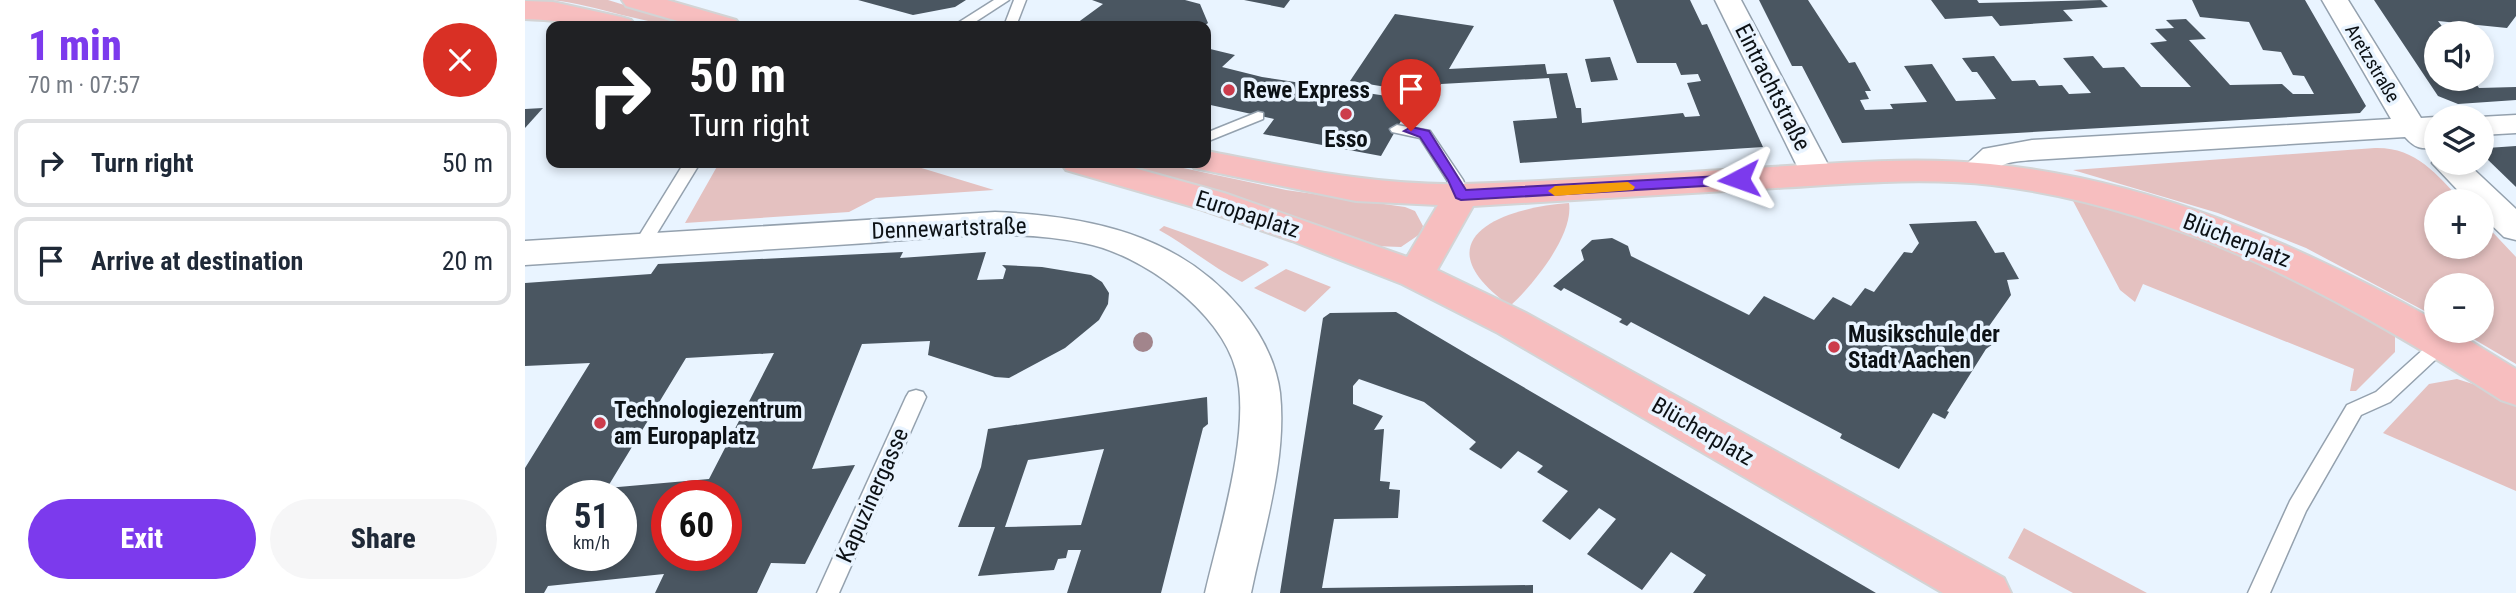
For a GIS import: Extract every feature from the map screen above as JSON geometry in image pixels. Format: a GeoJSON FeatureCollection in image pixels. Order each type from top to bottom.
{"type":"FeatureCollection","features":[{"type":"Feature","properties":{"kind":"main road"},"geometry":{"type":"LineString","coordinates":[[636,0],[709,21]]}},
{"type":"Feature","properties":{"kind":"main road"},"geometry":{"type":"LineString","coordinates":[[525,10],[566,13],[600,21]]}},
{"type":"Feature","properties":{"kind":"main road","name":"Europaplatz"},"geometry":{"type":"LineString","coordinates":[[1211,162],[1356,190],[1461,195]]}},
{"type":"Feature","properties":{"kind":"main road","name":"Europaplatz"},"geometry":{"type":"LineString","coordinates":[[1095,168],[1223,205],[1415,275]]}},
{"type":"Feature","properties":{"kind":"main road","name":"Blücherplatz"},"geometry":{"type":"LineString","coordinates":[[1461,195],[1817,174],[1908,170],[1974,172],[2043,182],[2117,199],[2227,233],[2341,285],[2424,331]]}},
{"type":"Feature","properties":{"kind":"main road"},"geometry":{"type":"LineString","coordinates":[[1415,275],[1461,195]]}},
{"type":"Feature","properties":{"kind":"main road","name":"Blücherplatz"},"geometry":{"type":"LineString","coordinates":[[1415,275],[1512,323],[1987,593]]}},
{"type":"Feature","properties":{"kind":"main road","name":"Blücherplatz"},"geometry":{"type":"LineString","coordinates":[[2445,343],[2516,389]]}},
{"type":"Feature","properties":{"kind":"street","name":"Eintrachtstraße"},"geometry":{"type":"LineString","coordinates":[[1728,0],[1817,174]]}},
{"type":"Feature","properties":{"kind":"street","name":"Aretzstraße"},"geometry":{"type":"LineString","coordinates":[[2335,0],[2424,127]]}},
{"type":"Feature","properties":{"kind":"street"},"geometry":{"type":"LineString","coordinates":[[2494,125],[2516,124]]}},
{"type":"Feature","properties":{"kind":"street"},"geometry":{"type":"LineString","coordinates":[[1974,172],[1994,156],[2032,150],[2424,127]]}},
{"type":"Feature","properties":{"kind":"street"},"geometry":{"type":"LineString","coordinates":[[2460,175],[2516,229]]}},
{"type":"Feature","properties":{"kind":"street","name":"Dennewartstraße"},"geometry":{"type":"LineString","coordinates":[[525,253],[995,223],[1039,225],[1090,232],[1147,250],[1182,274],[1217,306],[1236,329],[1257,372],[1260,398],[1254,463],[1228,593]]}},
{"type":"Feature","properties":{"kind":"lane"},"geometry":{"type":"LineString","coordinates":[[968,21],[1003,0]]}},
{"type":"Feature","properties":{"kind":"lane"},"geometry":{"type":"LineString","coordinates":[[1012,21],[1020,0]]}},
{"type":"Feature","properties":{"kind":"lane"},"geometry":{"type":"LineString","coordinates":[[1211,136],[1258,116]]}},
{"type":"Feature","properties":{"kind":"lane"},"geometry":{"type":"LineString","coordinates":[[1397,129],[1425,134],[1455,180],[1461,195]]}},
{"type":"Feature","properties":{"kind":"lane"},"geometry":{"type":"LineString","coordinates":[[642,244],[689,168]]}},
{"type":"Feature","properties":{"kind":"lane"},"geometry":{"type":"LineString","coordinates":[[2259,593],[2297,507],[2354,410],[2383,397],[2442,343]]}},
{"type":"Feature","properties":{"kind":"lane","name":"Kapuzinergasse"},"geometry":{"type":"LineString","coordinates":[[828,593],[916,397]]}},
{"type":"Feature","properties":{"kind":"shaded area"},"geometry":{"type":"Polygon","coordinates":[[[551,0],[608,0],[677,21],[648,21],[551,0]]]}},
{"type":"Feature","properties":{"kind":"shaded area"},"geometry":{"type":"Polygon","coordinates":[[[2375,148],[2402,152],[2414,157],[2424,164],[2424,175],[2437,175],[2450,189],[2424,189],[2424,259],[2494,259],[2494,234],[2516,257],[2516,364],[2480,343],[2494,343],[2494,273],[2424,273],[2424,311],[2306,248],[2218,213],[2073,170],[2375,148]]]}},
{"type":"Feature","properties":{"kind":"shaded area"},"geometry":{"type":"Polygon","coordinates":[[[716,168],[921,168],[994,190],[876,198],[849,212],[685,223],[716,168]]]}},
{"type":"Feature","properties":{"kind":"shaded area"},"geometry":{"type":"Polygon","coordinates":[[[1136,168],[1183,168],[1286,190],[1405,207],[1415,211],[1423,226],[1420,234],[1401,247],[1374,246],[1229,195],[1136,168]]]}},
{"type":"Feature","properties":{"kind":"shaded area"},"geometry":{"type":"Polygon","coordinates":[[[2072,199],[2173,226],[2240,250],[2387,325],[2395,336],[2395,352],[2356,391],[2350,391],[2354,369],[2143,284],[2135,302],[2120,290],[2072,199]]]}},
{"type":"Feature","properties":{"kind":"shaded area"},"geometry":{"type":"Polygon","coordinates":[[[1569,203],[1569,216],[1559,244],[1530,286],[1510,306],[1484,283],[1471,263],[1470,246],[1479,232],[1495,221],[1517,212],[1569,203]]]}},
{"type":"Feature","properties":{"kind":"shaded area"},"geometry":{"type":"Polygon","coordinates":[[[1164,226],[1269,265],[1242,282],[1159,230],[1164,226]]]}},
{"type":"Feature","properties":{"kind":"shaded area"},"geometry":{"type":"Polygon","coordinates":[[[1286,269],[1331,287],[1305,312],[1254,288],[1286,269]]]}},
{"type":"Feature","properties":{"kind":"shaded area"},"geometry":{"type":"Polygon","coordinates":[[[2457,379],[2495,391],[2516,405],[2516,491],[2383,433],[2429,384],[2457,379]]]}},
{"type":"Feature","properties":{"kind":"shaded area"},"geometry":{"type":"Polygon","coordinates":[[[2024,528],[2147,593],[2073,593],[2008,558],[2024,528]]]}},
{"type":"Feature","properties":{"kind":"building"},"geometry":{"type":"Polygon","coordinates":[[[858,0],[966,0],[955,7],[913,15],[858,0]]]}},
{"type":"Feature","properties":{"kind":"building"},"geometry":{"type":"Polygon","coordinates":[[[1092,0],[1185,0],[1200,4],[1207,21],[1080,21],[1103,4],[1092,0]]]}},
{"type":"Feature","properties":{"kind":"building"},"geometry":{"type":"Polygon","coordinates":[[[1244,0],[1290,0],[1284,8],[1244,0]]]}},
{"type":"Feature","properties":{"kind":"building"},"geometry":{"type":"Polygon","coordinates":[[[1613,0],[1690,0],[1702,25],[1707,24],[1763,147],[1520,163],[1513,121],[1557,118],[1549,78],[1441,84],[1434,95],[1350,81],[1395,14],[1474,26],[1449,69],[1545,64],[1547,74],[1567,73],[1576,108],[1581,108],[1582,123],[1683,113],[1685,117],[1700,116],[1687,83],[1701,81],[1698,74],[1681,75],[1676,63],[1637,63],[1613,0]]]}},
{"type":"Feature","properties":{"kind":"building"},"geometry":{"type":"Polygon","coordinates":[[[1759,0],[1808,0],[1849,63],[1855,62],[1871,91],[1865,91],[1869,99],[1860,100],[1865,110],[1893,109],[1890,104],[1927,102],[1904,66],[1932,64],[1956,101],[1996,99],[1977,72],[1972,72],[1962,58],[1994,56],[2012,81],[2035,80],[2039,86],[2062,85],[2069,94],[2091,93],[2063,58],[2093,56],[2103,68],[2124,67],[2141,87],[2191,87],[2150,43],[2167,41],[2155,29],[2174,28],[2166,20],[2186,19],[2206,39],[2189,40],[2230,85],[2282,84],[2293,94],[2314,94],[2304,76],[2293,75],[2281,52],[2263,50],[2249,22],[2200,17],[2192,0],[2305,0],[2366,106],[2360,113],[1842,143],[1802,66],[1792,66],[1759,0]]]}},
{"type":"Feature","properties":{"kind":"building"},"geometry":{"type":"Polygon","coordinates":[[[1931,0],[1977,0],[1979,3],[2101,0],[2108,7],[2063,10],[2073,21],[2000,26],[1992,16],[1945,19],[1931,0]]]}},
{"type":"Feature","properties":{"kind":"building"},"geometry":{"type":"Polygon","coordinates":[[[2374,0],[2516,0],[2516,16],[2507,28],[2494,27],[2494,21],[2424,21],[2424,75],[2374,0]]]}},
{"type":"Feature","properties":{"kind":"building"},"geometry":{"type":"Polygon","coordinates":[[[1211,49],[1235,55],[1222,67],[1262,77],[1413,100],[1381,156],[1263,134],[1274,119],[1211,105],[1211,49]]]}},
{"type":"Feature","properties":{"kind":"building"},"geometry":{"type":"Polygon","coordinates":[[[1610,57],[1618,80],[1591,82],[1585,59],[1610,57]]]}},
{"type":"Feature","properties":{"kind":"building"},"geometry":{"type":"Polygon","coordinates":[[[2516,87],[2516,100],[2458,104],[2438,96],[2435,91],[2494,91],[2494,88],[2516,87]]]}},
{"type":"Feature","properties":{"kind":"building"},"geometry":{"type":"Polygon","coordinates":[[[543,108],[525,128],[525,109],[543,108]]]}},
{"type":"Feature","properties":{"kind":"building"},"geometry":{"type":"Polygon","coordinates":[[[2516,146],[2516,187],[2494,166],[2494,148],[2516,146]]]}},
{"type":"Feature","properties":{"kind":"building","name":"Musikschule der Stadt Aachen"},"geometry":{"type":"Polygon","coordinates":[[[1976,221],[1995,253],[2004,252],[2019,279],[2007,280],[2011,295],[1980,339],[1993,344],[1986,349],[1947,411],[1949,412],[1945,419],[1933,413],[1899,469],[1840,438],[1842,434],[1631,322],[1627,326],[1619,322],[1622,319],[1564,288],[1561,291],[1553,286],[1584,260],[1581,250],[1592,240],[1612,238],[1628,246],[1631,256],[1749,315],[1764,296],[1814,320],[1833,297],[1851,306],[1865,288],[1874,292],[1904,252],[1912,253],[1919,243],[1909,224],[1976,221]]]}},
{"type":"Feature","properties":{"kind":"building","name":"Technologiezentrum am Europaplatz"},"geometry":{"type":"Polygon","coordinates":[[[903,252],[900,258],[986,252],[977,280],[1003,279],[1006,269],[1002,265],[1042,267],[1091,275],[1102,282],[1109,293],[1108,304],[1099,320],[1065,348],[1009,378],[995,377],[928,355],[930,341],[862,344],[812,469],[855,465],[805,564],[771,563],[757,593],[655,593],[664,574],[548,586],[544,593],[525,593],[525,468],[590,363],[525,366],[525,283],[651,274],[658,264],[903,252]],[[774,353],[686,358],[612,480],[546,480],[546,571],[637,571],[637,485],[651,484],[651,571],[742,571],[742,480],[698,480],[709,479],[774,353]]]}},
{"type":"Feature","properties":{"kind":"building"},"geometry":{"type":"Polygon","coordinates":[[[1396,312],[1876,593],[1693,593],[1706,575],[1671,552],[1642,590],[1587,554],[1616,519],[1599,508],[1570,540],[1542,521],[1568,491],[1537,472],[1543,466],[1518,451],[1501,469],[1469,449],[1476,442],[1424,402],[1359,379],[1353,386],[1353,404],[1383,416],[1374,430],[1384,429],[1380,481],[1390,482],[1389,489],[1400,490],[1398,518],[1334,519],[1322,588],[1533,585],[1533,593],[1280,593],[1323,318],[1330,313],[1396,312]]]}},
{"type":"Feature","properties":{"kind":"building"},"geometry":{"type":"Polygon","coordinates":[[[1207,397],[1208,424],[1203,428],[1161,593],[1067,593],[1081,550],[1068,550],[1066,558],[1058,559],[1054,570],[978,576],[995,527],[958,527],[981,467],[988,429],[1207,397]],[[1104,449],[1028,460],[1005,527],[1081,525],[1104,449]]]}},
{"type":"Feature","properties":{"kind":"slow traffic"},"geometry":{"type":"LineString","coordinates":[[1555,191],[1628,187]]}},
{"type":"Feature","properties":{"kind":"place","name":"Rewe Express"},"geometry":{"type":"Point","coordinates":[1229,90]}},
{"type":"Feature","properties":{"kind":"place","name":"Esso"},"geometry":{"type":"Point","coordinates":[1346,114]}},
{"type":"Feature","properties":{"kind":"place","name":"Musikschule der Stadt Aachen"},"geometry":{"type":"Point","coordinates":[1834,347]}},
{"type":"Feature","properties":{"kind":"place","name":"Technologiezentrum am Europaplatz"},"geometry":{"type":"Point","coordinates":[600,423]}},
{"type":"Feature","properties":{"kind":"route"},"geometry":{"type":"LineString","coordinates":[[1411,131],[1425,134],[1455,180],[1461,195],[1739,179]]}}]}
